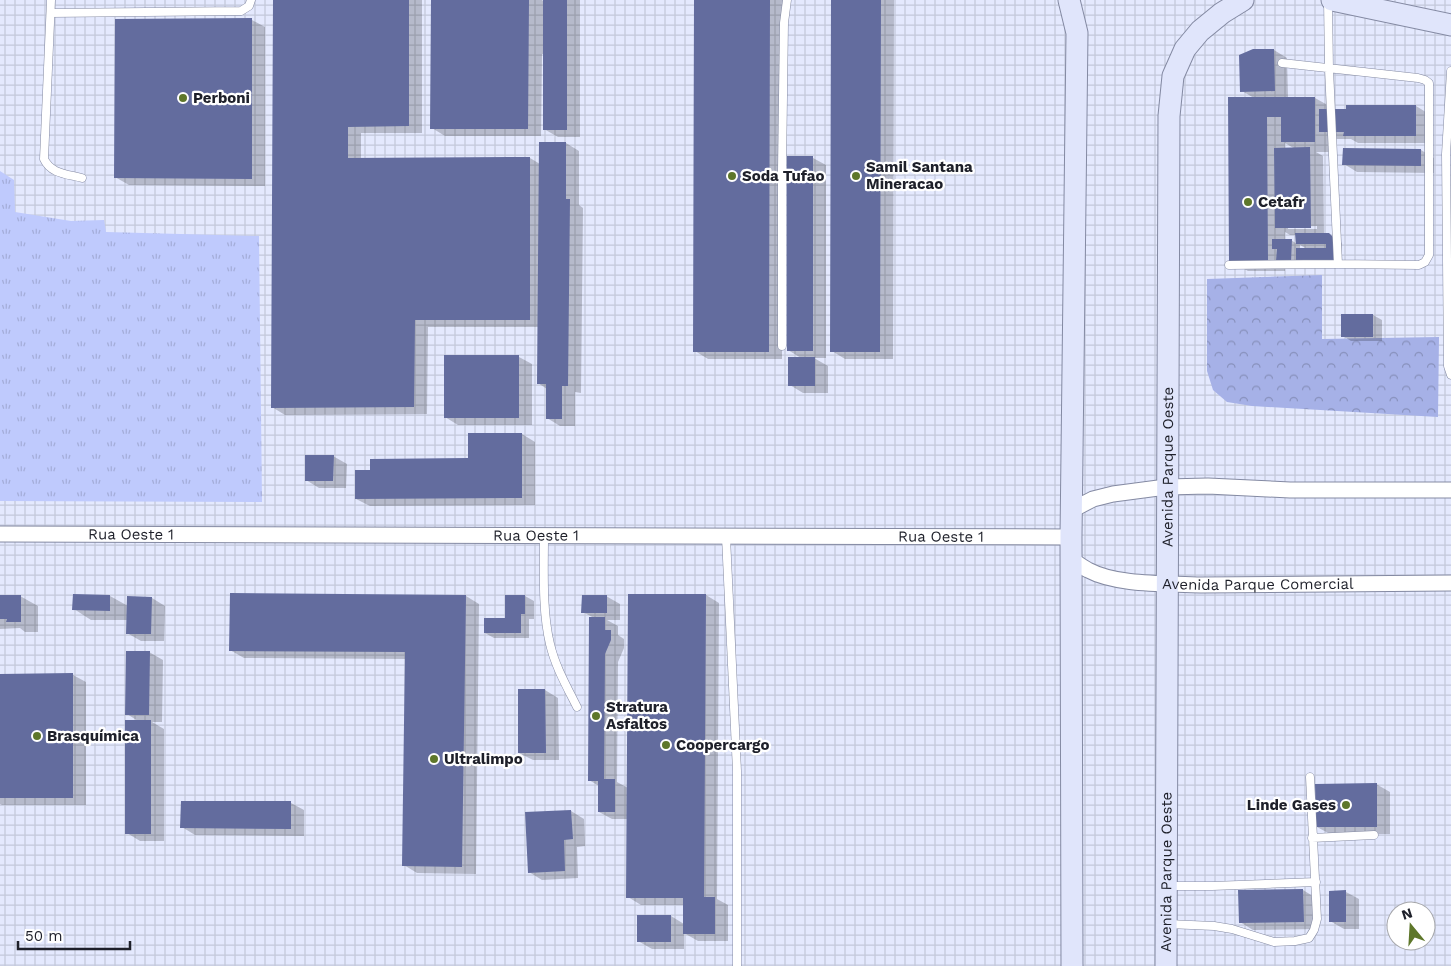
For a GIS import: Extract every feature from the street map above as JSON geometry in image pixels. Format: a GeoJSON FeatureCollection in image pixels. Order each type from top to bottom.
{"type":"FeatureCollection","features":[{"type":"Feature","properties":{"kind":"street"},"geometry":{"type":"LineString","coordinates":[[1069,0],[1077,33],[1071,537],[1072,966]]}},
{"type":"Feature","properties":{"kind":"street","name":"Avenida Parque Oeste"},"geometry":{"type":"LineString","coordinates":[[1166,966],[1168,116],[1173,76],[1185,49],[1200,31],[1222,13],[1243,0]]}},
{"type":"Feature","properties":{"kind":"street"},"geometry":{"type":"LineString","coordinates":[[1330,0],[1451,25]]}},
{"type":"Feature","properties":{"kind":"street"},"geometry":{"type":"LineString","coordinates":[[1072,510],[1093,499],[1113,494],[1166,487],[1208,486],[1290,490],[1451,490]]}},
{"type":"Feature","properties":{"kind":"street","name":"Rua Oeste 1"},"geometry":{"type":"LineString","coordinates":[[0,534],[1071,537]]}},
{"type":"Feature","properties":{"kind":"street","name":"Avenida Parque Comercial"},"geometry":{"type":"LineString","coordinates":[[1071,559],[1089,570],[1105,576],[1124,580],[1167,583],[1201,585],[1451,583]]}},
{"type":"Feature","properties":{"kind":"lane"},"geometry":{"type":"LineString","coordinates":[[51,0],[44,159],[47,166],[52,170],[82,178]]}},
{"type":"Feature","properties":{"kind":"lane"},"geometry":{"type":"LineString","coordinates":[[50,13],[241,11],[249,6],[252,0]]}},
{"type":"Feature","properties":{"kind":"lane"},"geometry":{"type":"LineString","coordinates":[[782,346],[782,170],[786,0]]}},
{"type":"Feature","properties":{"kind":"lane"},"geometry":{"type":"LineString","coordinates":[[1330,0],[1329,69],[1338,264]]}},
{"type":"Feature","properties":{"kind":"lane"},"geometry":{"type":"LineString","coordinates":[[1229,265],[1338,264],[1419,266],[1428,255],[1429,83],[1418,78],[1282,63]]}},
{"type":"Feature","properties":{"kind":"lane"},"geometry":{"type":"LineString","coordinates":[[1451,71],[1448,366],[1451,374]]}},
{"type":"Feature","properties":{"kind":"lane"},"geometry":{"type":"LineString","coordinates":[[544,536],[544,600],[549,643],[559,671],[577,707]]}},
{"type":"Feature","properties":{"kind":"lane"},"geometry":{"type":"LineString","coordinates":[[726,537],[737,771],[737,966]]}},
{"type":"Feature","properties":{"kind":"lane"},"geometry":{"type":"LineString","coordinates":[[1166,924],[1214,926],[1232,929],[1274,942],[1309,938],[1314,930],[1317,919],[1310,777]]}},
{"type":"Feature","properties":{"kind":"lane"},"geometry":{"type":"LineString","coordinates":[[1312,838],[1374,835]]}},
{"type":"Feature","properties":{"kind":"lane"},"geometry":{"type":"LineString","coordinates":[[1165,886],[1316,882]]}},
{"type":"Feature","properties":{"kind":"shaded area"},"geometry":{"type":"Polygon","coordinates":[[[0,0],[1451,0],[1451,966],[0,966],[0,0]]]}},
{"type":"Feature","properties":{"kind":"green space"},"geometry":{"type":"Polygon","coordinates":[[[0,171],[14,180],[15,212],[71,221],[104,220],[106,232],[259,236],[262,502],[0,501],[0,171]]]}},
{"type":"Feature","properties":{"kind":"green space"},"geometry":{"type":"Polygon","coordinates":[[[1322,275],[1322,339],[1439,337],[1438,417],[1252,406],[1227,402],[1213,390],[1207,371],[1207,279],[1322,275]]]}},
{"type":"Feature","properties":{"kind":"building"},"geometry":{"type":"Polygon","coordinates":[[[273,0],[409,0],[409,126],[348,127],[348,158],[530,157],[530,320],[415,320],[414,407],[271,408],[273,0]]]}},
{"type":"Feature","properties":{"kind":"building"},"geometry":{"type":"Polygon","coordinates":[[[431,0],[529,0],[528,129],[430,129],[431,0]]]}},
{"type":"Feature","properties":{"kind":"building"},"geometry":{"type":"Polygon","coordinates":[[[543,0],[567,0],[567,130],[543,130],[543,0]]]}},
{"type":"Feature","properties":{"kind":"building","name":"Soda Tufao"},"geometry":{"type":"Polygon","coordinates":[[[694,0],[770,0],[769,352],[693,352],[694,0]]]}},
{"type":"Feature","properties":{"kind":"building","name":"Samil Santana Mineracao"},"geometry":{"type":"Polygon","coordinates":[[[831,0],[881,0],[880,352],[830,352],[831,0]]]}},
{"type":"Feature","properties":{"kind":"building","name":"Perboni"},"geometry":{"type":"Polygon","coordinates":[[[252,18],[252,179],[114,178],[115,19],[252,18]]]}},
{"type":"Feature","properties":{"kind":"building"},"geometry":{"type":"Polygon","coordinates":[[[1253,49],[1274,49],[1275,91],[1240,92],[1239,55],[1253,49]]]}},
{"type":"Feature","properties":{"kind":"building","name":"Cetafr"},"geometry":{"type":"Polygon","coordinates":[[[1228,97],[1315,97],[1315,142],[1281,142],[1281,117],[1267,117],[1268,261],[1229,262],[1228,97]]]}},
{"type":"Feature","properties":{"kind":"building"},"geometry":{"type":"Polygon","coordinates":[[[1346,105],[1416,105],[1416,136],[1343,136],[1344,132],[1319,132],[1319,109],[1346,109],[1346,105]]]}},
{"type":"Feature","properties":{"kind":"building"},"geometry":{"type":"Polygon","coordinates":[[[539,142],[566,142],[566,199],[570,199],[568,386],[562,386],[562,419],[546,419],[546,384],[537,384],[539,142]]]}},
{"type":"Feature","properties":{"kind":"building","name":"Cetafr"},"geometry":{"type":"Polygon","coordinates":[[[1310,147],[1311,228],[1275,228],[1274,148],[1310,147]]]}},
{"type":"Feature","properties":{"kind":"building"},"geometry":{"type":"Polygon","coordinates":[[[1343,148],[1421,149],[1421,166],[1342,165],[1343,148]]]}},
{"type":"Feature","properties":{"kind":"building"},"geometry":{"type":"Polygon","coordinates":[[[787,156],[813,156],[813,351],[787,351],[787,156]]]}},
{"type":"Feature","properties":{"kind":"building","name":"Cetafr"},"geometry":{"type":"Polygon","coordinates":[[[1295,233],[1329,233],[1333,237],[1334,262],[1296,262],[1296,248],[1326,248],[1326,244],[1296,244],[1295,233]]]}},
{"type":"Feature","properties":{"kind":"building","name":"Cetafr"},"geometry":{"type":"Polygon","coordinates":[[[1272,239],[1292,239],[1291,262],[1276,261],[1277,249],[1272,249],[1272,239]]]}},
{"type":"Feature","properties":{"kind":"building"},"geometry":{"type":"Polygon","coordinates":[[[1341,314],[1373,314],[1373,337],[1341,337],[1341,314]]]}},
{"type":"Feature","properties":{"kind":"building"},"geometry":{"type":"Polygon","coordinates":[[[444,355],[519,355],[519,418],[444,418],[444,355]]]}},
{"type":"Feature","properties":{"kind":"building"},"geometry":{"type":"Polygon","coordinates":[[[788,357],[815,357],[815,386],[788,386],[788,357]]]}},
{"type":"Feature","properties":{"kind":"building"},"geometry":{"type":"Polygon","coordinates":[[[468,433],[522,433],[522,498],[355,499],[355,470],[370,470],[370,459],[468,458],[468,433]]]}},
{"type":"Feature","properties":{"kind":"building"},"geometry":{"type":"Polygon","coordinates":[[[305,455],[334,455],[333,481],[305,481],[305,455]]]}},
{"type":"Feature","properties":{"kind":"building","name":"Ultralimpo"},"geometry":{"type":"Polygon","coordinates":[[[230,593],[466,595],[462,867],[402,866],[405,652],[229,651],[230,593]]]}},
{"type":"Feature","properties":{"kind":"building"},"geometry":{"type":"Polygon","coordinates":[[[73,594],[110,595],[110,611],[72,610],[73,594]]]}},
{"type":"Feature","properties":{"kind":"building","name":"Coopercargo"},"geometry":{"type":"Polygon","coordinates":[[[628,594],[706,594],[704,897],[715,897],[715,934],[683,934],[683,898],[626,898],[628,594]]]}},
{"type":"Feature","properties":{"kind":"building"},"geometry":{"type":"Polygon","coordinates":[[[0,595],[21,595],[21,622],[6,622],[7,619],[0,619],[0,595]]]}},
{"type":"Feature","properties":{"kind":"building"},"geometry":{"type":"Polygon","coordinates":[[[505,595],[525,595],[525,614],[521,614],[521,633],[484,633],[484,618],[505,618],[505,595]]]}},
{"type":"Feature","properties":{"kind":"building"},"geometry":{"type":"Polygon","coordinates":[[[582,595],[607,595],[607,613],[581,613],[582,595]]]}},
{"type":"Feature","properties":{"kind":"building"},"geometry":{"type":"Polygon","coordinates":[[[127,596],[152,597],[151,634],[126,634],[127,596]]]}},
{"type":"Feature","properties":{"kind":"building","name":"Stratura Asfaltos"},"geometry":{"type":"Polygon","coordinates":[[[589,617],[605,617],[605,630],[611,630],[611,640],[605,654],[604,779],[615,779],[615,812],[598,812],[598,781],[588,781],[589,617]]]}},
{"type":"Feature","properties":{"kind":"building"},"geometry":{"type":"Polygon","coordinates":[[[126,651],[150,651],[149,715],[125,715],[126,651]]]}},
{"type":"Feature","properties":{"kind":"building","name":"Brasquímica"},"geometry":{"type":"Polygon","coordinates":[[[73,673],[73,798],[0,798],[0,674],[73,673]]]}},
{"type":"Feature","properties":{"kind":"building"},"geometry":{"type":"Polygon","coordinates":[[[518,689],[545,689],[546,753],[518,753],[518,689]]]}},
{"type":"Feature","properties":{"kind":"building"},"geometry":{"type":"Polygon","coordinates":[[[125,720],[151,720],[151,834],[125,834],[125,720]]]}},
{"type":"Feature","properties":{"kind":"building","name":"Linde Gases"},"geometry":{"type":"Polygon","coordinates":[[[1377,783],[1377,827],[1316,827],[1315,784],[1377,783]]]}},
{"type":"Feature","properties":{"kind":"building"},"geometry":{"type":"Polygon","coordinates":[[[181,801],[291,801],[291,829],[180,828],[181,801]]]}},
{"type":"Feature","properties":{"kind":"building"},"geometry":{"type":"Polygon","coordinates":[[[571,810],[573,839],[564,840],[565,871],[528,873],[525,812],[571,810]]]}},
{"type":"Feature","properties":{"kind":"building"},"geometry":{"type":"Polygon","coordinates":[[[1303,889],[1304,922],[1239,923],[1238,890],[1303,889]]]}},
{"type":"Feature","properties":{"kind":"building"},"geometry":{"type":"Polygon","coordinates":[[[1346,890],[1346,922],[1329,922],[1329,891],[1346,890]]]}},
{"type":"Feature","properties":{"kind":"building"},"geometry":{"type":"Polygon","coordinates":[[[637,915],[671,915],[671,942],[637,942],[637,915]]]}},
{"type":"Feature","properties":{"kind":"place","name":"Perboni"},"geometry":{"type":"Point","coordinates":[183,98]}},
{"type":"Feature","properties":{"kind":"place","name":"Soda Tufao"},"geometry":{"type":"Point","coordinates":[732,176]}},
{"type":"Feature","properties":{"kind":"place","name":"Samil Santana Mineracao"},"geometry":{"type":"Point","coordinates":[856,176]}},
{"type":"Feature","properties":{"kind":"place","name":"Cetafr"},"geometry":{"type":"Point","coordinates":[1248,202]}},
{"type":"Feature","properties":{"kind":"place","name":"Stratura Asfaltos"},"geometry":{"type":"Point","coordinates":[596,716]}},
{"type":"Feature","properties":{"kind":"place","name":"Brasquímica"},"geometry":{"type":"Point","coordinates":[37,736]}},
{"type":"Feature","properties":{"kind":"place","name":"Coopercargo"},"geometry":{"type":"Point","coordinates":[666,745]}},
{"type":"Feature","properties":{"kind":"place","name":"Ultralimpo"},"geometry":{"type":"Point","coordinates":[434,759]}},
{"type":"Feature","properties":{"kind":"place","name":"Linde Gases"},"geometry":{"type":"Point","coordinates":[1346,805]}}]}
